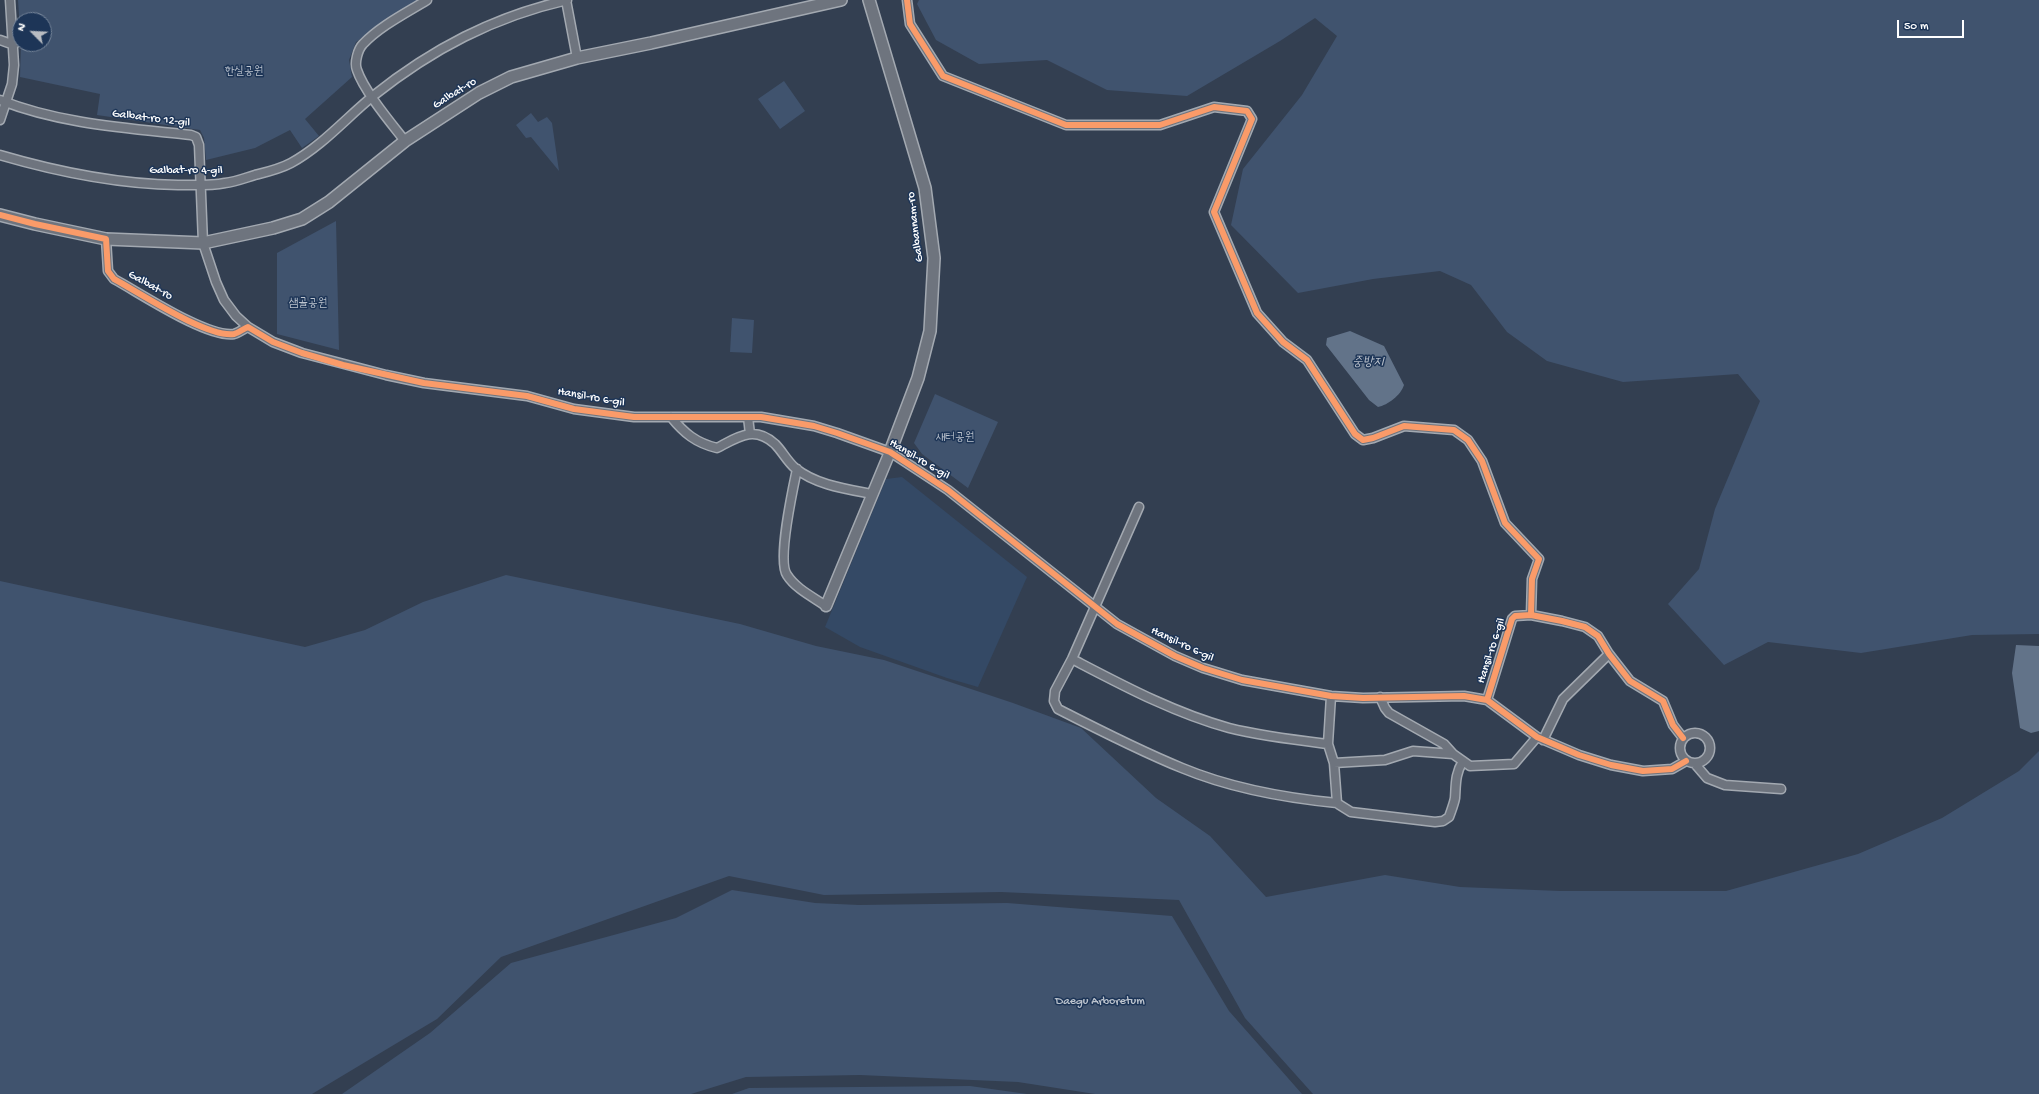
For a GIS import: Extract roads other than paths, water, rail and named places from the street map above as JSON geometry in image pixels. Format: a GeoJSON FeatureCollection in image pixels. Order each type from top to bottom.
{"type":"FeatureCollection","features":[{"type":"Feature","properties":{"kind":"main road","name":"Galbat-ro"},"geometry":{"type":"LineString","coordinates":[[0,215],[106,239],[203,243],[274,228],[302,219],[329,202],[406,142],[479,93],[511,77],[577,58],[842,0]]}},
{"type":"Feature","properties":{"kind":"main road","name":"Galbannam-ro"},"geometry":{"type":"LineString","coordinates":[[869,0],[925,188],[934,258],[930,331],[918,378],[890,452]]}},
{"type":"Feature","properties":{"kind":"street"},"geometry":{"type":"LineString","coordinates":[[10,0],[12,22]]}},
{"type":"Feature","properties":{"kind":"street"},"geometry":{"type":"LineString","coordinates":[[406,142],[372,97],[356,69],[356,58],[362,45],[382,29],[427,0]]}},
{"type":"Feature","properties":{"kind":"street"},"geometry":{"type":"LineString","coordinates":[[566,0],[577,58]]}},
{"type":"Feature","properties":{"kind":"street","name":"Galbat-ro 4-gil"},"geometry":{"type":"LineString","coordinates":[[0,155],[31,165],[86,176],[157,184],[201,185],[225,183],[271,171],[290,164],[329,135],[372,97],[410,69],[474,30],[528,9],[566,0]]}},
{"type":"Feature","properties":{"kind":"street"},"geometry":{"type":"LineString","coordinates":[[907,0],[910,24],[943,76],[1066,124],[1160,125],[1214,107],[1247,111],[1252,119],[1214,212],[1257,314],[1283,342],[1307,360],[1355,434],[1364,440],[1404,426],[1454,430],[1468,440],[1482,461],[1505,523],[1539,559],[1532,579],[1531,615]]}},
{"type":"Feature","properties":{"kind":"street"},"geometry":{"type":"LineString","coordinates":[[0,40],[12,44]]}},
{"type":"Feature","properties":{"kind":"street"},"geometry":{"type":"LineString","coordinates":[[0,120],[3,102],[12,84],[14,52]]}},
{"type":"Feature","properties":{"kind":"street","name":"Galbat-ro 12-gil"},"geometry":{"type":"LineString","coordinates":[[3,102],[64,118],[119,128],[191,135],[196,137],[199,145],[203,243]]}},
{"type":"Feature","properties":{"kind":"street","name":"Galbat-ro"},"geometry":{"type":"LineString","coordinates":[[106,239],[108,270],[114,279],[191,322],[212,331],[233,334],[248,327]]}},
{"type":"Feature","properties":{"kind":"street","name":"Hansil-ro 6-gil"},"geometry":{"type":"LineString","coordinates":[[203,243],[220,293],[236,316],[248,327],[273,342],[302,353],[343,365],[417,381],[527,396],[574,409],[634,417],[761,417],[814,426],[890,452],[948,490],[1095,607],[1137,636],[1203,668],[1242,680],[1331,696],[1464,696],[1487,700],[1540,739],[1579,755],[1611,765],[1643,771],[1672,769],[1686,761]]}},
{"type":"Feature","properties":{"kind":"street"},"geometry":{"type":"LineString","coordinates":[[671,417],[683,432],[702,445],[717,448],[747,433],[765,437],[775,445],[797,469],[821,482],[872,494]]}},
{"type":"Feature","properties":{"kind":"street"},"geometry":{"type":"LineString","coordinates":[[748,417],[750,434]]}},
{"type":"Feature","properties":{"kind":"street"},"geometry":{"type":"LineString","coordinates":[[797,469],[783,561],[786,574],[794,583],[826,606],[890,452]]}},
{"type":"Feature","properties":{"kind":"street"},"geometry":{"type":"LineString","coordinates":[[1139,507],[1072,659],[1055,691],[1054,701],[1058,709],[1183,769],[1259,790],[1296,798],[1335,802],[1351,812],[1435,822],[1443,821],[1449,817],[1455,799],[1454,785],[1459,768],[1463,761]]}},
{"type":"Feature","properties":{"kind":"street","name":"Hansil-ro 6-gil"},"geometry":{"type":"LineString","coordinates":[[1487,700],[1512,619],[1515,616],[1531,615],[1585,627],[1598,636],[1609,654],[1630,681],[1663,701],[1672,725],[1684,738]]}},
{"type":"Feature","properties":{"kind":"street"},"geometry":{"type":"LineString","coordinates":[[1380,697],[1389,713],[1444,744],[1470,766],[1514,764],[1540,739],[1563,699],[1609,654]]}},
{"type":"Feature","properties":{"kind":"street"},"geometry":{"type":"LineString","coordinates":[[1072,659],[1161,703],[1228,728],[1274,737],[1328,744]]}},
{"type":"Feature","properties":{"kind":"street"},"geometry":{"type":"LineString","coordinates":[[1331,696],[1328,744],[1334,763],[1335,802]]}},
{"type":"Feature","properties":{"kind":"street"},"geometry":{"type":"LineString","coordinates":[[1696,764],[1705,760],[1708,756],[1710,752],[1709,742],[1702,735],[1692,733],[1681,742],[1680,752],[1686,761],[1696,764],[1707,778],[1725,785],[1781,789]]}},
{"type":"Feature","properties":{"kind":"street"},"geometry":{"type":"LineString","coordinates":[[1334,763],[1385,760],[1413,751],[1454,754]]}},
{"type":"Feature","properties":{"kind":"water","name":"중방지"},"geometry":{"type":"Polygon","coordinates":[[[1350,331],[1384,346],[1404,385],[1397,396],[1386,404],[1378,407],[1369,400],[1326,345],[1327,338],[1350,331]]]}},
{"type":"Feature","properties":{"kind":"water"},"geometry":{"type":"Polygon","coordinates":[[[2016,645],[2039,646],[2039,731],[2031,733],[2020,728],[2012,673],[2016,645]]]}},
{"type":"Feature","properties":{"kind":"park label","name":"한실공원"},"geometry":{"type":"Point","coordinates":[244,72]}},
{"type":"Feature","properties":{"kind":"park label","name":"샘골공원"},"geometry":{"type":"Point","coordinates":[308,304]}},
{"type":"Feature","properties":{"kind":"park label","name":"새터공원"},"geometry":{"type":"Point","coordinates":[955,438]}},
{"type":"Feature","properties":{"kind":"park label","name":"Daegu Arboretum"},"geometry":{"type":"Point","coordinates":[1100,1002]}}]}
